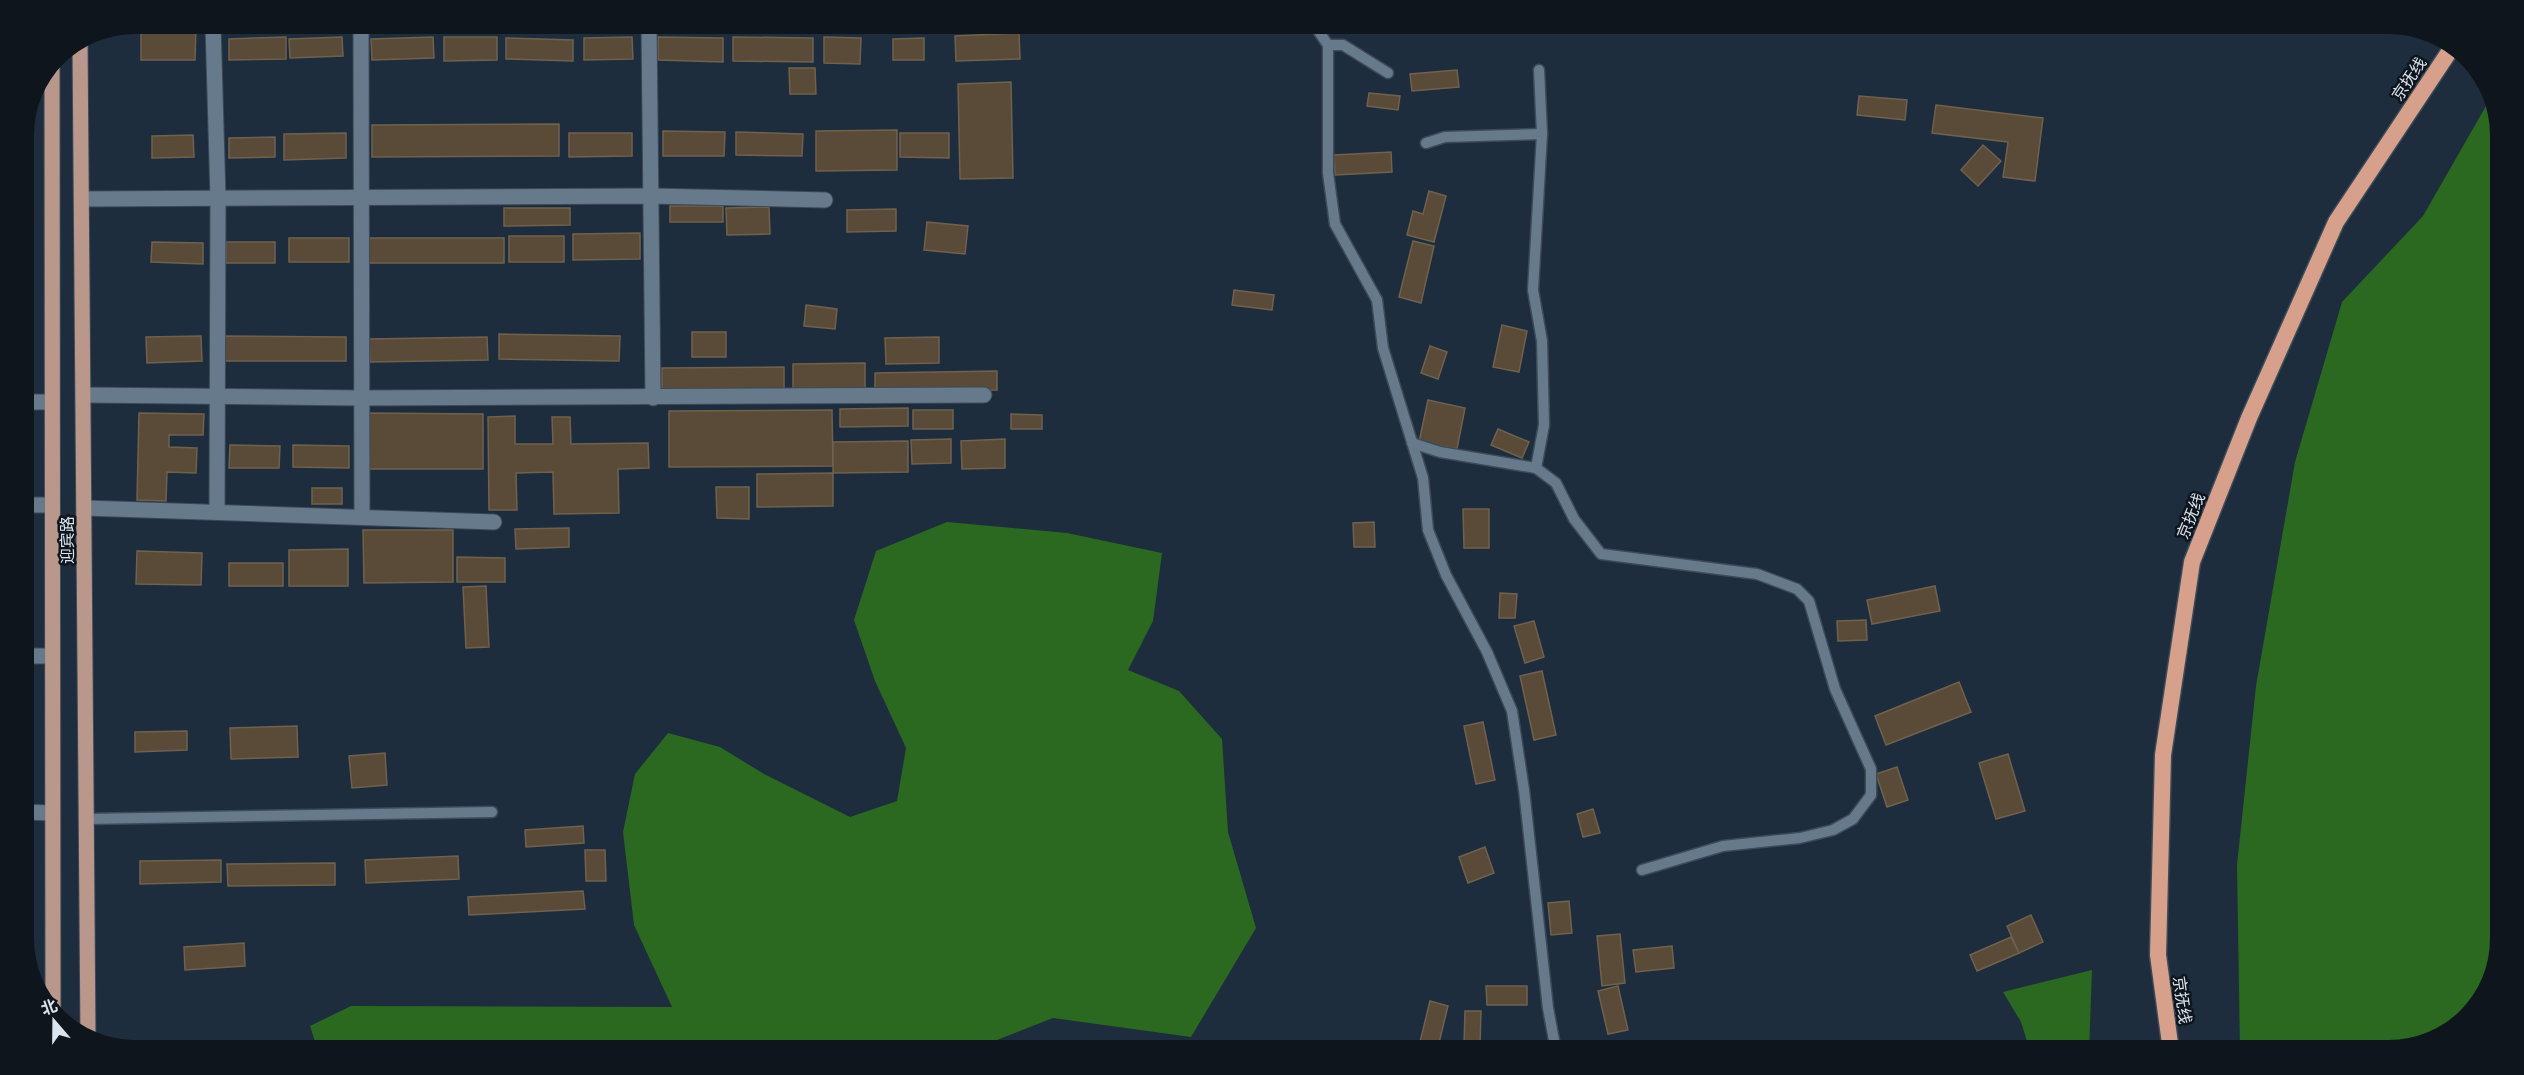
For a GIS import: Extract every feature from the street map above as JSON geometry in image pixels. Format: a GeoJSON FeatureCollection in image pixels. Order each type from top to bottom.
{"type":"FeatureCollection","features":[{"type":"Feature","properties":{"kind":"highway","name":"京抚线"},"geometry":{"type":"LineString","coordinates":[[2170,1040],[2158,955],[2163,755],[2192,562],[2249,418],[2336,222],[2448,54]]}},
{"type":"Feature","properties":{"kind":"main road","name":"迎宾路"},"geometry":{"type":"LineString","coordinates":[[81,51],[88,1028]]}},
{"type":"Feature","properties":{"kind":"main road","name":"迎宾路"},"geometry":{"type":"LineString","coordinates":[[52,79],[50,505],[53,991]]}},
{"type":"Feature","properties":{"kind":"street"},"geometry":{"type":"LineString","coordinates":[[213,34],[218,198],[217,512]]}},
{"type":"Feature","properties":{"kind":"street"},"geometry":{"type":"LineString","coordinates":[[362,34],[362,517]]}},
{"type":"Feature","properties":{"kind":"street"},"geometry":{"type":"LineString","coordinates":[[649,34],[653,398]]}},
{"type":"Feature","properties":{"kind":"street"},"geometry":{"type":"LineString","coordinates":[[83,198],[651,196],[825,200]]}},
{"type":"Feature","properties":{"kind":"street"},"geometry":{"type":"LineString","coordinates":[[84,395],[653,398],[984,395]]}},
{"type":"Feature","properties":{"kind":"street"},"geometry":{"type":"LineString","coordinates":[[35,402],[51,402]]}},
{"type":"Feature","properties":{"kind":"street"},"geometry":{"type":"LineString","coordinates":[[35,505],[50,505]]}},
{"type":"Feature","properties":{"kind":"street"},"geometry":{"type":"LineString","coordinates":[[85,508],[494,522]]}},
{"type":"Feature","properties":{"kind":"street"},"geometry":{"type":"LineString","coordinates":[[35,656],[51,656]]}},
{"type":"Feature","properties":{"kind":"street"},"geometry":{"type":"LineString","coordinates":[[35,812],[52,813]]}},
{"type":"Feature","properties":{"kind":"lane"},"geometry":{"type":"LineString","coordinates":[[1320,34],[1328,45],[1328,173],[1335,224],[1377,300],[1383,348],[1422,478],[1428,530],[1446,575],[1488,652],[1512,711],[1524,790],[1546,997],[1554,1040]]}},
{"type":"Feature","properties":{"kind":"lane"},"geometry":{"type":"LineString","coordinates":[[1328,45],[1343,45],[1388,73]]}},
{"type":"Feature","properties":{"kind":"lane"},"geometry":{"type":"LineString","coordinates":[[1536,468],[1544,425],[1542,341],[1533,290],[1542,134],[1539,70]]}},
{"type":"Feature","properties":{"kind":"lane"},"geometry":{"type":"LineString","coordinates":[[1426,143],[1445,137],[1542,134]]}},
{"type":"Feature","properties":{"kind":"lane"},"geometry":{"type":"LineString","coordinates":[[1412,443],[1440,452],[1536,468],[1556,483],[1574,519],[1601,554],[1757,574],[1797,590],[1809,601],[1835,689],[1871,769],[1871,795],[1853,819],[1833,830],[1800,838],[1723,846],[1642,870]]}},
{"type":"Feature","properties":{"kind":"lane"},"geometry":{"type":"LineString","coordinates":[[87,819],[492,812]]}},
{"type":"Feature","properties":{"kind":"green space"},"geometry":{"type":"Polygon","coordinates":[[[2485,107],[2489,129],[2490,940],[2488,960],[2473,996],[2465,1006],[2445,1024],[2415,1037],[2402,1040],[2240,1040],[2237,865],[2256,686],[2295,462],[2342,302],[2423,216],[2485,107]]]}},
{"type":"Feature","properties":{"kind":"green space"},"geometry":{"type":"Polygon","coordinates":[[[947,522],[1067,533],[1162,553],[1153,621],[1128,670],[1179,691],[1222,739],[1228,832],[1256,928],[1191,1037],[1053,1018],[997,1040],[314,1040],[310,1026],[351,1006],[672,1007],[634,925],[623,832],[635,774],[668,733],[720,747],[764,774],[850,817],[897,801],[906,748],[875,681],[854,620],[876,551],[947,522]]]}},
{"type":"Feature","properties":{"kind":"green space"},"geometry":{"type":"Polygon","coordinates":[[[2092,970],[2089,1040],[2027,1040],[2021,1022],[2003,992],[2092,970]]]}},
{"type":"Feature","properties":{"kind":"building"},"geometry":{"type":"Polygon","coordinates":[[[141,34],[196,34],[195,60],[141,60],[141,34]]]}},
{"type":"Feature","properties":{"kind":"building"},"geometry":{"type":"Polygon","coordinates":[[[1019,34],[1020,59],[956,61],[955,36],[1019,34]]]}},
{"type":"Feature","properties":{"kind":"building"},"geometry":{"type":"Polygon","coordinates":[[[286,37],[286,59],[229,60],[229,39],[286,37]]]}},
{"type":"Feature","properties":{"kind":"building"},"geometry":{"type":"Polygon","coordinates":[[[342,37],[343,56],[290,58],[289,39],[342,37]]]}},
{"type":"Feature","properties":{"kind":"building"},"geometry":{"type":"Polygon","coordinates":[[[433,37],[434,58],[372,60],[371,39],[433,37]]]}},
{"type":"Feature","properties":{"kind":"building"},"geometry":{"type":"Polygon","coordinates":[[[444,37],[497,37],[497,60],[444,61],[444,37]]]}},
{"type":"Feature","properties":{"kind":"building"},"geometry":{"type":"Polygon","coordinates":[[[632,37],[633,59],[584,60],[584,38],[632,37]]]}},
{"type":"Feature","properties":{"kind":"building"},"geometry":{"type":"Polygon","coordinates":[[[658,37],[723,38],[723,62],[658,60],[658,37]]]}},
{"type":"Feature","properties":{"kind":"building"},"geometry":{"type":"Polygon","coordinates":[[[733,37],[813,38],[813,62],[733,61],[733,37]]]}},
{"type":"Feature","properties":{"kind":"building"},"geometry":{"type":"Polygon","coordinates":[[[824,37],[861,38],[860,64],[824,63],[824,37]]]}},
{"type":"Feature","properties":{"kind":"building"},"geometry":{"type":"Polygon","coordinates":[[[506,38],[573,40],[573,61],[506,59],[506,38]]]}},
{"type":"Feature","properties":{"kind":"building"},"geometry":{"type":"Polygon","coordinates":[[[924,38],[924,60],[893,60],[893,39],[924,38]]]}},
{"type":"Feature","properties":{"kind":"building"},"geometry":{"type":"Polygon","coordinates":[[[789,68],[815,68],[816,94],[790,94],[789,68]]]}},
{"type":"Feature","properties":{"kind":"building"},"geometry":{"type":"Polygon","coordinates":[[[1457,70],[1459,87],[1412,91],[1410,74],[1457,70]]]}},
{"type":"Feature","properties":{"kind":"building"},"geometry":{"type":"Polygon","coordinates":[[[1011,82],[1013,178],[960,179],[958,84],[1011,82]]]}},
{"type":"Feature","properties":{"kind":"building"},"geometry":{"type":"Polygon","coordinates":[[[1369,93],[1400,96],[1398,110],[1367,106],[1369,93]]]}},
{"type":"Feature","properties":{"kind":"building"},"geometry":{"type":"Polygon","coordinates":[[[1859,96],[1907,100],[1905,120],[1857,115],[1859,96]]]}},
{"type":"Feature","properties":{"kind":"building"},"geometry":{"type":"Polygon","coordinates":[[[1936,105],[2043,118],[2035,181],[2003,177],[2008,142],[1932,133],[1936,105]]]}},
{"type":"Feature","properties":{"kind":"building"},"geometry":{"type":"Polygon","coordinates":[[[559,124],[559,156],[372,157],[372,125],[559,124]]]}},
{"type":"Feature","properties":{"kind":"building"},"geometry":{"type":"Polygon","coordinates":[[[897,130],[897,170],[816,171],[816,131],[897,130]]]}},
{"type":"Feature","properties":{"kind":"building"},"geometry":{"type":"Polygon","coordinates":[[[663,131],[725,132],[724,156],[663,156],[663,131]]]}},
{"type":"Feature","properties":{"kind":"building"},"geometry":{"type":"Polygon","coordinates":[[[736,132],[803,134],[802,156],[736,155],[736,132]]]}},
{"type":"Feature","properties":{"kind":"building"},"geometry":{"type":"Polygon","coordinates":[[[346,133],[346,158],[284,160],[284,134],[346,133]]]}},
{"type":"Feature","properties":{"kind":"building"},"geometry":{"type":"Polygon","coordinates":[[[569,133],[632,133],[632,156],[569,157],[569,133]]]}},
{"type":"Feature","properties":{"kind":"building"},"geometry":{"type":"Polygon","coordinates":[[[900,133],[949,133],[949,158],[900,157],[900,133]]]}},
{"type":"Feature","properties":{"kind":"building"},"geometry":{"type":"Polygon","coordinates":[[[193,135],[194,157],[152,158],[152,136],[193,135]]]}},
{"type":"Feature","properties":{"kind":"building"},"geometry":{"type":"Polygon","coordinates":[[[275,137],[275,157],[229,158],[229,138],[275,137]]]}},
{"type":"Feature","properties":{"kind":"building"},"geometry":{"type":"Polygon","coordinates":[[[1983,145],[2001,161],[1978,186],[1961,170],[1983,145]]]}},
{"type":"Feature","properties":{"kind":"building"},"geometry":{"type":"Polygon","coordinates":[[[1391,152],[1392,172],[1335,175],[1334,155],[1391,152]]]}},
{"type":"Feature","properties":{"kind":"building"},"geometry":{"type":"Polygon","coordinates":[[[1429,191],[1446,196],[1434,242],[1407,235],[1413,211],[1423,214],[1429,191]]]}},
{"type":"Feature","properties":{"kind":"building"},"geometry":{"type":"Polygon","coordinates":[[[670,206],[723,206],[723,222],[670,222],[670,206]]]}},
{"type":"Feature","properties":{"kind":"building"},"geometry":{"type":"Polygon","coordinates":[[[769,207],[770,234],[727,235],[726,208],[769,207]]]}},
{"type":"Feature","properties":{"kind":"building"},"geometry":{"type":"Polygon","coordinates":[[[504,208],[570,208],[570,225],[504,226],[504,208]]]}},
{"type":"Feature","properties":{"kind":"building"},"geometry":{"type":"Polygon","coordinates":[[[896,209],[896,231],[847,232],[847,210],[896,209]]]}},
{"type":"Feature","properties":{"kind":"building"},"geometry":{"type":"Polygon","coordinates":[[[927,222],[968,226],[965,254],[924,250],[927,222]]]}},
{"type":"Feature","properties":{"kind":"building"},"geometry":{"type":"Polygon","coordinates":[[[640,233],[640,259],[573,260],[573,234],[640,233]]]}},
{"type":"Feature","properties":{"kind":"building"},"geometry":{"type":"Polygon","coordinates":[[[509,236],[564,236],[564,262],[509,262],[509,236]]]}},
{"type":"Feature","properties":{"kind":"building"},"geometry":{"type":"Polygon","coordinates":[[[289,238],[349,238],[349,262],[289,262],[289,238]]]}},
{"type":"Feature","properties":{"kind":"building"},"geometry":{"type":"Polygon","coordinates":[[[366,238],[504,238],[504,263],[366,263],[366,238]]]}},
{"type":"Feature","properties":{"kind":"building"},"geometry":{"type":"Polygon","coordinates":[[[1413,241],[1434,246],[1421,303],[1399,297],[1413,241]]]}},
{"type":"Feature","properties":{"kind":"building"},"geometry":{"type":"Polygon","coordinates":[[[152,242],[203,243],[203,264],[151,262],[152,242]]]}},
{"type":"Feature","properties":{"kind":"building"},"geometry":{"type":"Polygon","coordinates":[[[226,242],[275,242],[275,263],[226,263],[226,242]]]}},
{"type":"Feature","properties":{"kind":"building"},"geometry":{"type":"Polygon","coordinates":[[[1234,290],[1274,295],[1272,310],[1232,305],[1234,290]]]}},
{"type":"Feature","properties":{"kind":"building"},"geometry":{"type":"Polygon","coordinates":[[[806,305],[837,309],[835,329],[804,326],[806,305]]]}},
{"type":"Feature","properties":{"kind":"building"},"geometry":{"type":"Polygon","coordinates":[[[1502,325],[1527,331],[1519,372],[1493,367],[1502,325]]]}},
{"type":"Feature","properties":{"kind":"building"},"geometry":{"type":"Polygon","coordinates":[[[692,332],[726,332],[726,357],[692,357],[692,332]]]}},
{"type":"Feature","properties":{"kind":"building"},"geometry":{"type":"Polygon","coordinates":[[[499,334],[620,336],[619,361],[499,359],[499,334]]]}},
{"type":"Feature","properties":{"kind":"building"},"geometry":{"type":"Polygon","coordinates":[[[201,336],[202,361],[147,363],[146,337],[201,336]]]}},
{"type":"Feature","properties":{"kind":"building"},"geometry":{"type":"Polygon","coordinates":[[[221,336],[346,337],[346,361],[221,361],[221,336]]]}},
{"type":"Feature","properties":{"kind":"building"},"geometry":{"type":"Polygon","coordinates":[[[487,337],[488,360],[370,362],[369,339],[487,337]]]}},
{"type":"Feature","properties":{"kind":"building"},"geometry":{"type":"Polygon","coordinates":[[[939,337],[939,363],[886,364],[885,338],[939,337]]]}},
{"type":"Feature","properties":{"kind":"building"},"geometry":{"type":"Polygon","coordinates":[[[1430,346],[1447,352],[1438,379],[1421,373],[1430,346]]]}},
{"type":"Feature","properties":{"kind":"building"},"geometry":{"type":"Polygon","coordinates":[[[865,363],[865,389],[793,389],[793,364],[865,363]]]}},
{"type":"Feature","properties":{"kind":"building"},"geometry":{"type":"Polygon","coordinates":[[[784,367],[784,389],[662,391],[662,368],[784,367]]]}},
{"type":"Feature","properties":{"kind":"building"},"geometry":{"type":"Polygon","coordinates":[[[997,371],[997,390],[875,392],[875,373],[997,371]]]}},
{"type":"Feature","properties":{"kind":"building"},"geometry":{"type":"Polygon","coordinates":[[[1428,400],[1465,408],[1457,449],[1419,442],[1428,400]]]}},
{"type":"Feature","properties":{"kind":"building"},"geometry":{"type":"Polygon","coordinates":[[[908,408],[908,426],[840,427],[840,409],[908,408]]]}},
{"type":"Feature","properties":{"kind":"building"},"geometry":{"type":"Polygon","coordinates":[[[832,410],[833,466],[669,467],[669,411],[832,410]]]}},
{"type":"Feature","properties":{"kind":"building"},"geometry":{"type":"Polygon","coordinates":[[[913,410],[953,410],[953,429],[913,429],[913,410]]]}},
{"type":"Feature","properties":{"kind":"building"},"geometry":{"type":"Polygon","coordinates":[[[139,413],[204,414],[203,435],[169,435],[169,447],[197,448],[196,473],[167,472],[166,501],[137,500],[139,413]]]}},
{"type":"Feature","properties":{"kind":"building"},"geometry":{"type":"Polygon","coordinates":[[[366,413],[483,414],[483,469],[366,469],[366,413]]]}},
{"type":"Feature","properties":{"kind":"building"},"geometry":{"type":"Polygon","coordinates":[[[1011,414],[1042,415],[1042,429],[1011,429],[1011,414]]]}},
{"type":"Feature","properties":{"kind":"building"},"geometry":{"type":"Polygon","coordinates":[[[515,416],[515,444],[553,444],[552,417],[570,417],[571,444],[648,443],[649,468],[618,469],[619,513],[554,514],[553,472],[516,473],[517,510],[489,510],[488,417],[515,416]]]}},
{"type":"Feature","properties":{"kind":"building"},"geometry":{"type":"Polygon","coordinates":[[[1498,429],[1529,442],[1522,458],[1491,445],[1498,429]]]}},
{"type":"Feature","properties":{"kind":"building"},"geometry":{"type":"Polygon","coordinates":[[[951,439],[951,463],[912,464],[911,440],[951,439]]]}},
{"type":"Feature","properties":{"kind":"building"},"geometry":{"type":"Polygon","coordinates":[[[1005,439],[1005,468],[962,469],[961,441],[1005,439]]]}},
{"type":"Feature","properties":{"kind":"building"},"geometry":{"type":"Polygon","coordinates":[[[908,441],[908,472],[833,473],[833,442],[908,441]]]}},
{"type":"Feature","properties":{"kind":"building"},"geometry":{"type":"Polygon","coordinates":[[[230,445],[280,446],[279,468],[229,468],[230,445]]]}},
{"type":"Feature","properties":{"kind":"building"},"geometry":{"type":"Polygon","coordinates":[[[293,445],[349,446],[349,468],[293,467],[293,445]]]}},
{"type":"Feature","properties":{"kind":"building"},"geometry":{"type":"Polygon","coordinates":[[[833,473],[833,506],[757,507],[757,474],[833,473]]]}},
{"type":"Feature","properties":{"kind":"building"},"geometry":{"type":"Polygon","coordinates":[[[716,487],[749,487],[749,519],[717,518],[716,487]]]}},
{"type":"Feature","properties":{"kind":"building"},"geometry":{"type":"Polygon","coordinates":[[[312,488],[342,488],[342,504],[312,504],[312,488]]]}},
{"type":"Feature","properties":{"kind":"building"},"geometry":{"type":"Polygon","coordinates":[[[1463,509],[1489,509],[1489,548],[1464,548],[1463,509]]]}},
{"type":"Feature","properties":{"kind":"building"},"geometry":{"type":"Polygon","coordinates":[[[1374,522],[1375,547],[1354,547],[1353,523],[1374,522]]]}},
{"type":"Feature","properties":{"kind":"building"},"geometry":{"type":"Polygon","coordinates":[[[569,528],[569,547],[516,549],[515,529],[569,528]]]}},
{"type":"Feature","properties":{"kind":"building"},"geometry":{"type":"Polygon","coordinates":[[[363,530],[453,530],[453,582],[364,583],[363,530]]]}},
{"type":"Feature","properties":{"kind":"building"},"geometry":{"type":"Polygon","coordinates":[[[348,549],[348,586],[289,586],[289,550],[348,549]]]}},
{"type":"Feature","properties":{"kind":"building"},"geometry":{"type":"Polygon","coordinates":[[[137,551],[202,553],[201,585],[136,584],[137,551]]]}},
{"type":"Feature","properties":{"kind":"building"},"geometry":{"type":"Polygon","coordinates":[[[457,557],[505,558],[505,582],[457,582],[457,557]]]}},
{"type":"Feature","properties":{"kind":"building"},"geometry":{"type":"Polygon","coordinates":[[[229,563],[283,563],[283,586],[229,586],[229,563]]]}},
{"type":"Feature","properties":{"kind":"building"},"geometry":{"type":"Polygon","coordinates":[[[486,586],[489,647],[466,648],[463,587],[486,586]]]}},
{"type":"Feature","properties":{"kind":"building"},"geometry":{"type":"Polygon","coordinates":[[[1935,586],[1940,611],[1872,624],[1867,600],[1935,586]]]}},
{"type":"Feature","properties":{"kind":"building"},"geometry":{"type":"Polygon","coordinates":[[[1500,593],[1517,594],[1515,618],[1499,618],[1500,593]]]}},
{"type":"Feature","properties":{"kind":"building"},"geometry":{"type":"Polygon","coordinates":[[[1866,620],[1867,640],[1838,641],[1837,621],[1866,620]]]}},
{"type":"Feature","properties":{"kind":"building"},"geometry":{"type":"Polygon","coordinates":[[[1534,621],[1544,657],[1525,663],[1514,626],[1534,621]]]}},
{"type":"Feature","properties":{"kind":"building"},"geometry":{"type":"Polygon","coordinates":[[[1542,671],[1556,735],[1534,740],[1520,676],[1542,671]]]}},
{"type":"Feature","properties":{"kind":"building"},"geometry":{"type":"Polygon","coordinates":[[[1959,682],[1971,712],[1886,745],[1875,716],[1959,682]]]}},
{"type":"Feature","properties":{"kind":"building"},"geometry":{"type":"Polygon","coordinates":[[[1483,722],[1495,780],[1476,784],[1464,726],[1483,722]]]}},
{"type":"Feature","properties":{"kind":"building"},"geometry":{"type":"Polygon","coordinates":[[[297,726],[298,757],[231,759],[230,728],[297,726]]]}},
{"type":"Feature","properties":{"kind":"building"},"geometry":{"type":"Polygon","coordinates":[[[187,731],[187,750],[135,752],[135,732],[187,731]]]}},
{"type":"Feature","properties":{"kind":"building"},"geometry":{"type":"Polygon","coordinates":[[[385,753],[387,785],[352,788],[349,756],[385,753]]]}},
{"type":"Feature","properties":{"kind":"building"},"geometry":{"type":"Polygon","coordinates":[[[2008,754],[2025,811],[1996,819],[1979,763],[2008,754]]]}},
{"type":"Feature","properties":{"kind":"building"},"geometry":{"type":"Polygon","coordinates":[[[1897,767],[1908,800],[1887,807],[1876,774],[1897,767]]]}},
{"type":"Feature","properties":{"kind":"building"},"geometry":{"type":"Polygon","coordinates":[[[1593,809],[1600,833],[1583,837],[1577,814],[1593,809]]]}},
{"type":"Feature","properties":{"kind":"building"},"geometry":{"type":"Polygon","coordinates":[[[583,826],[584,843],[526,847],[525,830],[583,826]]]}},
{"type":"Feature","properties":{"kind":"building"},"geometry":{"type":"Polygon","coordinates":[[[1485,847],[1494,873],[1468,883],[1459,857],[1485,847]]]}},
{"type":"Feature","properties":{"kind":"building"},"geometry":{"type":"Polygon","coordinates":[[[585,850],[605,850],[606,881],[586,881],[585,850]]]}},
{"type":"Feature","properties":{"kind":"building"},"geometry":{"type":"Polygon","coordinates":[[[458,856],[459,879],[366,883],[365,860],[458,856]]]}},
{"type":"Feature","properties":{"kind":"building"},"geometry":{"type":"Polygon","coordinates":[[[221,860],[221,882],[140,884],[140,861],[221,860]]]}},
{"type":"Feature","properties":{"kind":"building"},"geometry":{"type":"Polygon","coordinates":[[[335,863],[335,885],[228,886],[227,864],[335,863]]]}},
{"type":"Feature","properties":{"kind":"building"},"geometry":{"type":"Polygon","coordinates":[[[583,891],[585,909],[469,915],[468,897],[583,891]]]}},
{"type":"Feature","properties":{"kind":"building"},"geometry":{"type":"Polygon","coordinates":[[[1569,901],[1572,933],[1551,935],[1548,903],[1569,901]]]}},
{"type":"Feature","properties":{"kind":"building"},"geometry":{"type":"Polygon","coordinates":[[[2031,915],[2043,942],[2019,953],[2007,926],[2031,915]]]}},
{"type":"Feature","properties":{"kind":"building"},"geometry":{"type":"Polygon","coordinates":[[[1620,934],[1625,983],[1602,986],[1597,936],[1620,934]]]}},
{"type":"Feature","properties":{"kind":"building"},"geometry":{"type":"Polygon","coordinates":[[[2011,937],[2019,953],[1977,971],[1970,955],[2011,937]]]}},
{"type":"Feature","properties":{"kind":"building"},"geometry":{"type":"Polygon","coordinates":[[[244,943],[245,966],[185,970],[184,947],[244,943]]]}},
{"type":"Feature","properties":{"kind":"building"},"geometry":{"type":"Polygon","coordinates":[[[1672,946],[1674,968],[1636,972],[1633,950],[1672,946]]]}},
{"type":"Feature","properties":{"kind":"building"},"geometry":{"type":"Polygon","coordinates":[[[1486,986],[1527,986],[1527,1005],[1487,1005],[1486,986]]]}},
{"type":"Feature","properties":{"kind":"building"},"geometry":{"type":"Polygon","coordinates":[[[1618,986],[1628,1030],[1608,1034],[1598,991],[1618,986]]]}},
{"type":"Feature","properties":{"kind":"building"},"geometry":{"type":"Polygon","coordinates":[[[1430,1001],[1448,1006],[1440,1040],[1420,1040],[1430,1001]]]}},
{"type":"Feature","properties":{"kind":"building"},"geometry":{"type":"Polygon","coordinates":[[[1465,1011],[1481,1011],[1480,1040],[1464,1040],[1465,1011]]]}}]}
